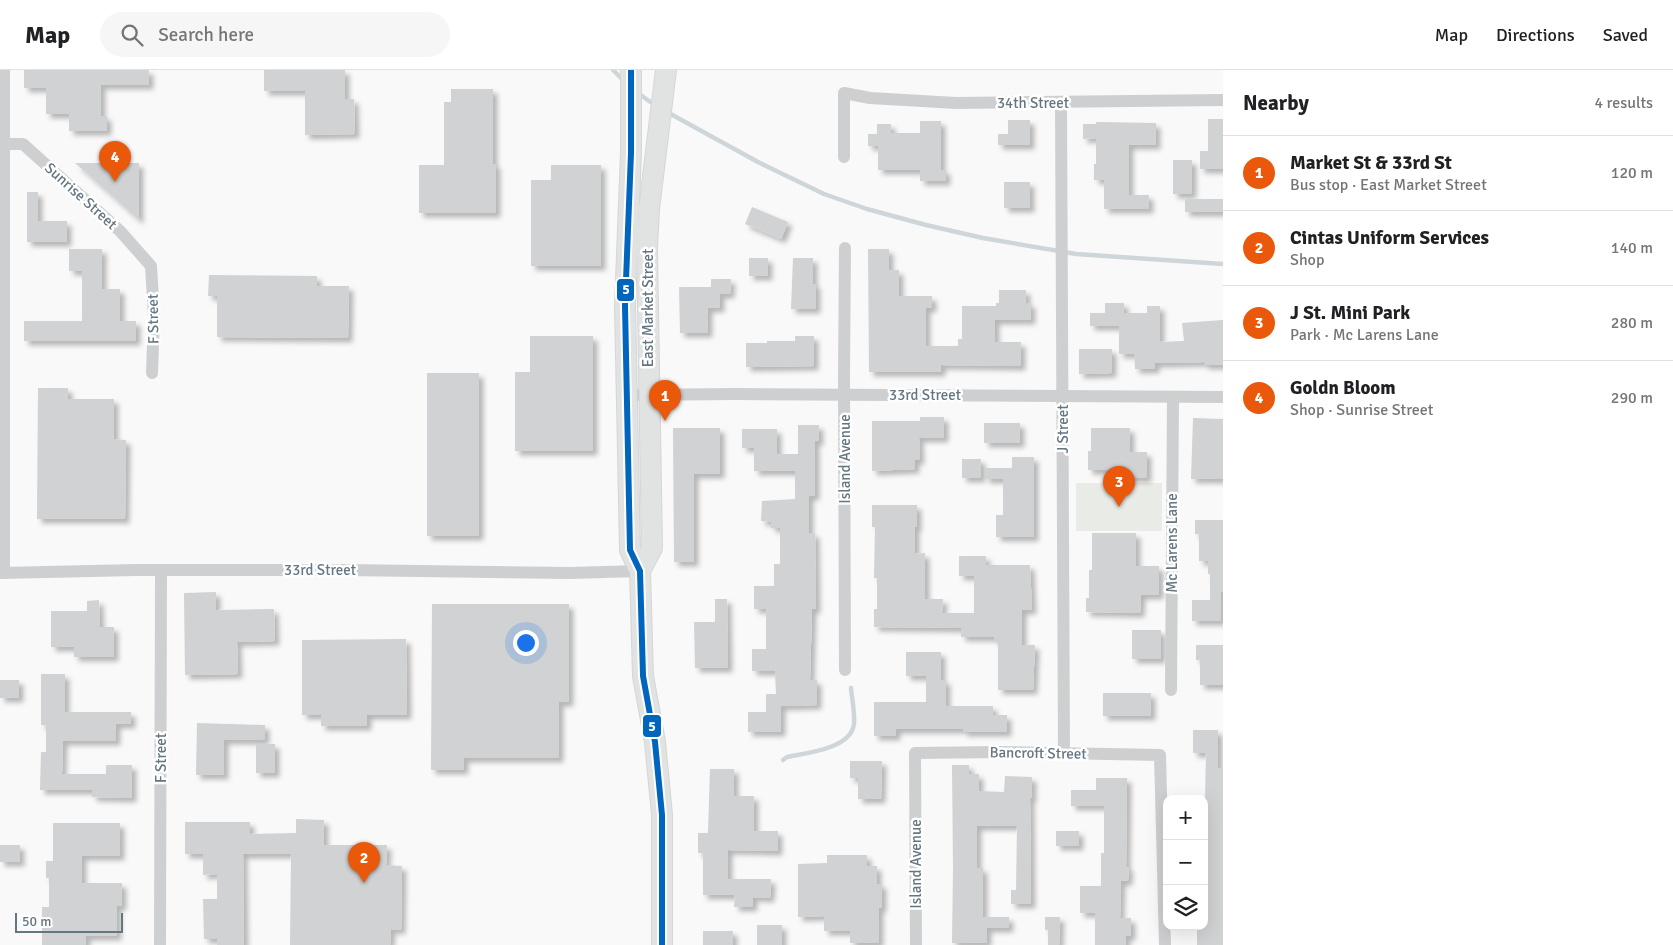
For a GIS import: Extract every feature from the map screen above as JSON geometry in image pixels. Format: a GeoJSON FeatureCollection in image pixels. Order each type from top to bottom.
{"type":"FeatureCollection","features":[{"type":"Feature","properties":{"kind":"main road","name":"East Market Street"},"geometry":{"type":"LineString","coordinates":[[631,70],[631,153],[625,306],[630,550],[640,571],[643,676],[655,742],[662,815],[662,945]]}},
{"type":"Feature","properties":{"kind":"main road","name":"East Market Street"},"geometry":{"type":"LineString","coordinates":[[640,571],[652,548],[647,249],[649,209],[665,79]]}},
{"type":"Feature","properties":{"kind":"street"},"geometry":{"type":"LineString","coordinates":[[2,574],[1,144],[4,70]]}},
{"type":"Feature","properties":{"kind":"street","name":"34th Street"},"geometry":{"type":"LineString","coordinates":[[844,157],[844,93],[870,98],[956,103],[1223,100]]}},
{"type":"Feature","properties":{"kind":"street","name":"J Street"},"geometry":{"type":"LineString","coordinates":[[1061,103],[1064,754]]}},
{"type":"Feature","properties":{"kind":"street","name":"Sunrise Street"},"geometry":{"type":"LineString","coordinates":[[1,144],[23,144],[120,231],[151,266]]}},
{"type":"Feature","properties":{"kind":"street","name":"Island Avenue"},"geometry":{"type":"LineString","coordinates":[[845,248],[845,670]]}},
{"type":"Feature","properties":{"kind":"street","name":"F Street"},"geometry":{"type":"LineString","coordinates":[[151,266],[154,317],[152,373]]}},
{"type":"Feature","properties":{"kind":"street","name":"33rd Street"},"geometry":{"type":"LineString","coordinates":[[626,395],[844,394],[1223,397]]}},
{"type":"Feature","properties":{"kind":"street","name":"Mc Larens Lane"},"geometry":{"type":"LineString","coordinates":[[1171,690],[1173,397]]}},
{"type":"Feature","properties":{"kind":"street","name":"33rd Street"},"geometry":{"type":"LineString","coordinates":[[2,574],[161,570],[345,570],[570,574],[640,571]]}},
{"type":"Feature","properties":{"kind":"street","name":"F Street"},"geometry":{"type":"LineString","coordinates":[[160,945],[161,570]]}},
{"type":"Feature","properties":{"kind":"street","name":"Bancroft Street"},"geometry":{"type":"LineString","coordinates":[[916,753],[999,752],[1160,756],[1165,945]]}},
{"type":"Feature","properties":{"kind":"street","name":"Island Avenue"},"geometry":{"type":"LineString","coordinates":[[916,753],[916,945]]}},
{"type":"Feature","properties":{"kind":"shaded area"},"geometry":{"type":"Polygon","coordinates":[[[1076,483],[1162,483],[1162,531],[1076,531],[1076,483]]]}},
{"type":"Feature","properties":{"kind":"building"},"geometry":{"type":"Polygon","coordinates":[[[24,70],[149,70],[149,85],[101,85],[101,116],[107,116],[107,131],[69,131],[69,114],[46,114],[46,88],[24,88],[24,70]]]}},
{"type":"Feature","properties":{"kind":"building"},"geometry":{"type":"Polygon","coordinates":[[[264,70],[345,70],[345,99],[354,99],[355,134],[305,135],[305,91],[264,91],[264,70]]]}},
{"type":"Feature","properties":{"kind":"building"},"geometry":{"type":"Polygon","coordinates":[[[451,89],[493,89],[493,164],[496,164],[496,213],[419,213],[419,165],[444,165],[444,102],[451,102],[451,89]]]}},
{"type":"Feature","properties":{"kind":"building"},"geometry":{"type":"Polygon","coordinates":[[[1208,119],[1223,119],[1223,169],[1200,169],[1200,151],[1208,151],[1208,119]]]}},
{"type":"Feature","properties":{"kind":"building"},"geometry":{"type":"Polygon","coordinates":[[[1008,120],[1030,120],[1030,145],[998,145],[998,134],[1008,134],[1008,120]]]}},
{"type":"Feature","properties":{"kind":"building"},"geometry":{"type":"Polygon","coordinates":[[[920,121],[941,121],[941,170],[946,170],[946,181],[920,181],[920,170],[878,170],[878,146],[868,146],[868,134],[877,134],[877,124],[891,124],[891,133],[920,133],[920,121]]]}},
{"type":"Feature","properties":{"kind":"building"},"geometry":{"type":"Polygon","coordinates":[[[1096,122],[1156,123],[1156,145],[1129,145],[1129,195],[1149,195],[1149,209],[1104,209],[1104,180],[1094,180],[1096,138],[1083,139],[1083,124],[1096,124],[1096,122]]]}},
{"type":"Feature","properties":{"kind":"building"},"geometry":{"type":"Polygon","coordinates":[[[1173,160],[1192,160],[1192,194],[1173,194],[1173,160]]]}},
{"type":"Feature","properties":{"kind":"building"},"geometry":{"type":"Polygon","coordinates":[[[75,163],[139,163],[139,220],[75,163]]]}},
{"type":"Feature","properties":{"kind":"building"},"geometry":{"type":"Polygon","coordinates":[[[551,165],[601,165],[601,266],[531,266],[531,180],[551,180],[551,165]]]}},
{"type":"Feature","properties":{"kind":"building"},"geometry":{"type":"Polygon","coordinates":[[[1004,182],[1030,182],[1030,208],[1004,208],[1004,182]]]}},
{"type":"Feature","properties":{"kind":"building"},"geometry":{"type":"Polygon","coordinates":[[[27,192],[38,192],[38,221],[67,221],[67,242],[27,242],[27,192]]]}},
{"type":"Feature","properties":{"kind":"building"},"geometry":{"type":"Polygon","coordinates":[[[1185,199],[1223,199],[1223,212],[1185,212],[1185,199]]]}},
{"type":"Feature","properties":{"kind":"building"},"geometry":{"type":"Polygon","coordinates":[[[752,207],[788,222],[781,239],[745,224],[752,207]]]}},
{"type":"Feature","properties":{"kind":"building"},"geometry":{"type":"Polygon","coordinates":[[[69,249],[102,249],[102,289],[120,289],[120,321],[136,321],[136,341],[24,341],[24,321],[82,321],[82,271],[69,271],[69,249]]]}},
{"type":"Feature","properties":{"kind":"building"},"geometry":{"type":"Polygon","coordinates":[[[868,249],[889,249],[889,270],[899,270],[899,296],[932,296],[932,308],[926,308],[926,346],[958,346],[958,339],[962,339],[962,306],[996,306],[996,303],[999,303],[999,290],[1026,290],[1026,303],[1031,303],[1031,320],[995,320],[995,342],[1021,342],[1021,366],[941,365],[941,372],[869,372],[868,249]]]}},
{"type":"Feature","properties":{"kind":"building"},"geometry":{"type":"Polygon","coordinates":[[[749,258],[768,258],[768,276],[749,276],[749,258]]]}},
{"type":"Feature","properties":{"kind":"building"},"geometry":{"type":"Polygon","coordinates":[[[793,258],[813,258],[813,284],[816,284],[816,309],[791,309],[793,258]]]}},
{"type":"Feature","properties":{"kind":"building"},"geometry":{"type":"Polygon","coordinates":[[[209,275],[317,276],[317,286],[349,286],[348,338],[217,337],[217,296],[208,296],[209,275]]]}},
{"type":"Feature","properties":{"kind":"building"},"geometry":{"type":"Polygon","coordinates":[[[711,279],[731,279],[730,294],[720,294],[720,308],[708,308],[708,333],[680,333],[679,287],[711,287],[711,279]]]}},
{"type":"Feature","properties":{"kind":"building"},"geometry":{"type":"Polygon","coordinates":[[[1105,303],[1124,303],[1124,313],[1147,313],[1147,306],[1160,306],[1160,342],[1184,341],[1182,323],[1223,320],[1223,365],[1204,365],[1204,362],[1155,363],[1155,369],[1135,369],[1134,354],[1119,354],[1119,326],[1090,326],[1090,313],[1105,313],[1105,303]]]}},
{"type":"Feature","properties":{"kind":"building"},"geometry":{"type":"Polygon","coordinates":[[[530,336],[593,336],[593,451],[515,451],[515,372],[530,372],[530,336]]]}},
{"type":"Feature","properties":{"kind":"building"},"geometry":{"type":"Polygon","coordinates":[[[795,336],[814,336],[814,366],[746,367],[746,343],[795,341],[795,336]]]}},
{"type":"Feature","properties":{"kind":"building"},"geometry":{"type":"Polygon","coordinates":[[[1079,349],[1112,349],[1112,373],[1079,374],[1079,349]]]}},
{"type":"Feature","properties":{"kind":"building"},"geometry":{"type":"Polygon","coordinates":[[[427,373],[479,373],[479,536],[427,536],[427,373]]]}},
{"type":"Feature","properties":{"kind":"building"},"geometry":{"type":"Polygon","coordinates":[[[38,388],[68,388],[68,399],[114,399],[114,439],[126,440],[125,519],[37,519],[38,388]]]}},
{"type":"Feature","properties":{"kind":"building"},"geometry":{"type":"Polygon","coordinates":[[[920,417],[944,417],[944,438],[919,438],[920,460],[915,460],[915,469],[872,471],[872,421],[920,421],[920,417]]]}},
{"type":"Feature","properties":{"kind":"building"},"geometry":{"type":"Polygon","coordinates":[[[1193,418],[1223,419],[1223,479],[1191,479],[1193,418]]]}},
{"type":"Feature","properties":{"kind":"building"},"geometry":{"type":"Polygon","coordinates":[[[984,423],[1020,423],[1020,443],[984,443],[984,423]]]}},
{"type":"Feature","properties":{"kind":"building"},"geometry":{"type":"Polygon","coordinates":[[[798,425],[819,425],[819,441],[815,441],[815,496],[809,496],[809,533],[815,533],[816,609],[812,609],[810,680],[817,680],[817,705],[781,706],[781,732],[748,732],[748,712],[766,712],[766,694],[776,694],[775,671],[752,671],[752,649],[766,649],[766,609],[754,609],[754,586],[774,586],[774,564],[780,564],[780,528],[771,528],[771,522],[761,521],[762,501],[795,499],[795,471],[754,471],[754,448],[742,448],[742,429],[777,429],[777,454],[798,454],[798,425]]]}},
{"type":"Feature","properties":{"kind":"building"},"geometry":{"type":"Polygon","coordinates":[[[673,428],[720,428],[720,474],[694,474],[694,562],[674,562],[673,428]]]}},
{"type":"Feature","properties":{"kind":"building"},"geometry":{"type":"Polygon","coordinates":[[[1091,428],[1130,428],[1130,452],[1147,452],[1147,478],[1126,478],[1126,470],[1088,470],[1088,451],[1091,451],[1091,428]]]}},
{"type":"Feature","properties":{"kind":"building"},"geometry":{"type":"Polygon","coordinates":[[[1012,457],[1034,457],[1034,537],[996,537],[996,515],[1003,515],[1003,479],[985,479],[985,468],[1012,468],[1012,457]]]}},
{"type":"Feature","properties":{"kind":"building"},"geometry":{"type":"Polygon","coordinates":[[[962,459],[981,459],[981,478],[962,478],[962,459]]]}},
{"type":"Feature","properties":{"kind":"building"},"geometry":{"type":"Polygon","coordinates":[[[872,505],[917,505],[915,554],[925,553],[925,599],[943,599],[942,613],[974,613],[974,576],[959,576],[959,556],[986,556],[986,565],[1030,565],[1032,610],[1022,610],[1022,645],[1035,645],[1033,690],[998,690],[998,641],[994,641],[994,637],[961,637],[961,628],[874,627],[874,609],[877,609],[877,578],[874,578],[875,527],[872,527],[872,505]]]}},
{"type":"Feature","properties":{"kind":"building"},"geometry":{"type":"Polygon","coordinates":[[[1195,520],[1223,520],[1221,621],[1192,621],[1192,600],[1210,600],[1208,561],[1199,561],[1199,534],[1195,534],[1195,520]]]}},
{"type":"Feature","properties":{"kind":"building"},"geometry":{"type":"Polygon","coordinates":[[[1092,533],[1136,533],[1136,566],[1159,566],[1159,595],[1141,595],[1140,613],[1086,612],[1086,598],[1089,598],[1089,570],[1092,570],[1092,533]]]}},
{"type":"Feature","properties":{"kind":"building"},"geometry":{"type":"Polygon","coordinates":[[[216,592],[216,610],[274,609],[275,641],[237,642],[238,674],[185,675],[184,593],[216,592]]]}},
{"type":"Feature","properties":{"kind":"building"},"geometry":{"type":"Polygon","coordinates":[[[715,599],[727,599],[728,668],[695,668],[694,622],[715,622],[715,599]]]}},
{"type":"Feature","properties":{"kind":"building"},"geometry":{"type":"Polygon","coordinates":[[[99,600],[100,627],[114,627],[114,657],[74,657],[74,647],[51,647],[51,611],[87,611],[87,601],[99,600]]]}},
{"type":"Feature","properties":{"kind":"building"},"geometry":{"type":"Polygon","coordinates":[[[432,604],[569,604],[569,702],[559,702],[559,758],[464,758],[464,770],[431,770],[432,604]]]}},
{"type":"Feature","properties":{"kind":"building"},"geometry":{"type":"Polygon","coordinates":[[[1132,630],[1161,630],[1161,659],[1132,659],[1132,630]]]}},
{"type":"Feature","properties":{"kind":"building"},"geometry":{"type":"Polygon","coordinates":[[[406,639],[407,715],[367,715],[367,726],[321,726],[321,715],[302,715],[302,640],[406,639]]]}},
{"type":"Feature","properties":{"kind":"building"},"geometry":{"type":"Polygon","coordinates":[[[1196,645],[1223,645],[1223,685],[1200,685],[1200,660],[1196,660],[1196,645]]]}},
{"type":"Feature","properties":{"kind":"building"},"geometry":{"type":"Polygon","coordinates":[[[906,652],[941,652],[941,680],[946,680],[946,706],[993,706],[993,715],[1007,715],[1007,732],[963,732],[963,729],[896,729],[896,736],[874,736],[874,702],[926,702],[926,676],[906,676],[906,652]]]}},
{"type":"Feature","properties":{"kind":"building"},"geometry":{"type":"Polygon","coordinates":[[[41,674],[65,674],[65,712],[131,712],[131,724],[116,724],[116,741],[63,741],[62,774],[106,774],[106,765],[132,765],[132,798],[92,797],[92,790],[40,790],[41,752],[46,752],[46,725],[41,725],[41,674]]]}},
{"type":"Feature","properties":{"kind":"building"},"geometry":{"type":"Polygon","coordinates":[[[0,680],[19,680],[19,698],[0,698],[0,680]]]}},
{"type":"Feature","properties":{"kind":"building"},"geometry":{"type":"Polygon","coordinates":[[[1103,693],[1151,693],[1151,716],[1103,716],[1103,693]]]}},
{"type":"Feature","properties":{"kind":"building"},"geometry":{"type":"Polygon","coordinates":[[[197,723],[265,725],[265,740],[224,740],[224,775],[196,775],[197,723]]]}},
{"type":"Feature","properties":{"kind":"building"},"geometry":{"type":"Polygon","coordinates":[[[1193,730],[1218,730],[1218,768],[1223,768],[1223,945],[1197,945],[1197,930],[1208,930],[1208,795],[1205,795],[1206,753],[1193,753],[1193,730]]]}},
{"type":"Feature","properties":{"kind":"building"},"geometry":{"type":"Polygon","coordinates":[[[256,744],[275,744],[275,773],[256,773],[256,744]]]}},
{"type":"Feature","properties":{"kind":"building"},"geometry":{"type":"Polygon","coordinates":[[[850,761],[882,761],[881,799],[858,799],[858,778],[850,778],[850,761]]]}},
{"type":"Feature","properties":{"kind":"building"},"geometry":{"type":"Polygon","coordinates":[[[952,765],[969,765],[969,774],[979,774],[979,791],[1004,792],[1005,776],[1032,777],[1032,798],[1030,798],[1031,904],[1011,904],[1011,890],[1016,890],[1017,826],[977,826],[977,868],[983,868],[983,917],[1009,917],[1009,928],[987,928],[987,943],[952,943],[952,765]]]}},
{"type":"Feature","properties":{"kind":"building"},"geometry":{"type":"Polygon","coordinates":[[[710,769],[734,769],[734,796],[754,796],[754,831],[778,831],[778,851],[728,850],[728,879],[771,879],[770,898],[753,897],[753,907],[734,907],[735,895],[703,895],[703,853],[698,853],[698,833],[708,833],[710,769]]]}},
{"type":"Feature","properties":{"kind":"building"},"geometry":{"type":"Polygon","coordinates":[[[1096,778],[1127,778],[1126,867],[1129,867],[1128,881],[1121,881],[1120,918],[1131,918],[1131,936],[1126,936],[1126,945],[1095,945],[1095,913],[1080,913],[1080,886],[1101,886],[1101,853],[1104,853],[1104,806],[1071,806],[1071,790],[1096,790],[1096,778]]]}},
{"type":"Feature","properties":{"kind":"building"},"geometry":{"type":"Polygon","coordinates":[[[296,819],[324,820],[324,845],[387,845],[386,865],[402,866],[401,930],[391,929],[390,945],[290,945],[291,854],[243,854],[244,945],[217,945],[217,939],[204,939],[203,899],[217,899],[217,874],[203,875],[203,854],[185,854],[185,822],[250,822],[250,834],[296,833],[296,819]]]}},
{"type":"Feature","properties":{"kind":"building"},"geometry":{"type":"Polygon","coordinates":[[[53,823],[120,823],[120,856],[82,856],[82,883],[122,883],[122,906],[117,906],[117,936],[86,936],[86,945],[42,945],[42,907],[49,907],[49,878],[46,878],[46,861],[53,861],[53,823]]]}},
{"type":"Feature","properties":{"kind":"building"},"geometry":{"type":"Polygon","coordinates":[[[1056,831],[1079,831],[1079,846],[1056,846],[1056,831]]]}},
{"type":"Feature","properties":{"kind":"building"},"geometry":{"type":"Polygon","coordinates":[[[0,845],[20,845],[20,862],[0,862],[0,845]]]}},
{"type":"Feature","properties":{"kind":"building"},"geometry":{"type":"Polygon","coordinates":[[[827,855],[867,855],[867,866],[877,866],[877,884],[882,884],[882,908],[879,908],[879,943],[850,943],[850,931],[824,931],[824,916],[798,917],[798,864],[827,863],[827,855]]]}},
{"type":"Feature","properties":{"kind":"building"},"geometry":{"type":"Polygon","coordinates":[[[1045,917],[1060,917],[1059,945],[1048,945],[1048,930],[1045,930],[1045,917]]]}},
{"type":"Feature","properties":{"kind":"building"},"geometry":{"type":"Polygon","coordinates":[[[757,925],[782,925],[782,945],[757,945],[757,925]]]}},
{"type":"Feature","properties":{"kind":"building"},"geometry":{"type":"Polygon","coordinates":[[[703,931],[733,931],[733,945],[703,945],[703,931]]]}},
{"type":"Feature","properties":{"kind":"waterway"},"geometry":{"type":"LineString","coordinates":[[613,70],[626,83]]}},
{"type":"Feature","properties":{"kind":"waterway"},"geometry":{"type":"LineString","coordinates":[[638,93],[656,106]]}},
{"type":"Feature","properties":{"kind":"waterway"},"geometry":{"type":"LineString","coordinates":[[667,112],[758,162],[824,194],[867,209],[983,238],[1076,254],[1223,264]]}},
{"type":"Feature","properties":{"kind":"waterway"},"geometry":{"type":"LineString","coordinates":[[783,760],[787,757],[826,748],[845,739],[851,732],[854,724],[851,688]]}},
{"type":"Feature","properties":{"kind":"transit line","name":"5"},"geometry":{"type":"LineString","coordinates":[[631,70],[631,153],[625,306],[630,550],[640,571],[643,676],[655,742],[662,815],[662,945]]}},
{"type":"Feature","properties":{"kind":"place","name":"Goldn Bloom"},"geometry":{"type":"Point","coordinates":[115,182]}},
{"type":"Feature","properties":{"kind":"place","name":"Market St & 33rd St"},"geometry":{"type":"Point","coordinates":[665,421]}},
{"type":"Feature","properties":{"kind":"place","name":"J St. Mini Park"},"geometry":{"type":"Point","coordinates":[1119,507]}},
{"type":"Feature","properties":{"kind":"place","name":"Cintas Uniform Services"},"geometry":{"type":"Point","coordinates":[364,883]}}]}
